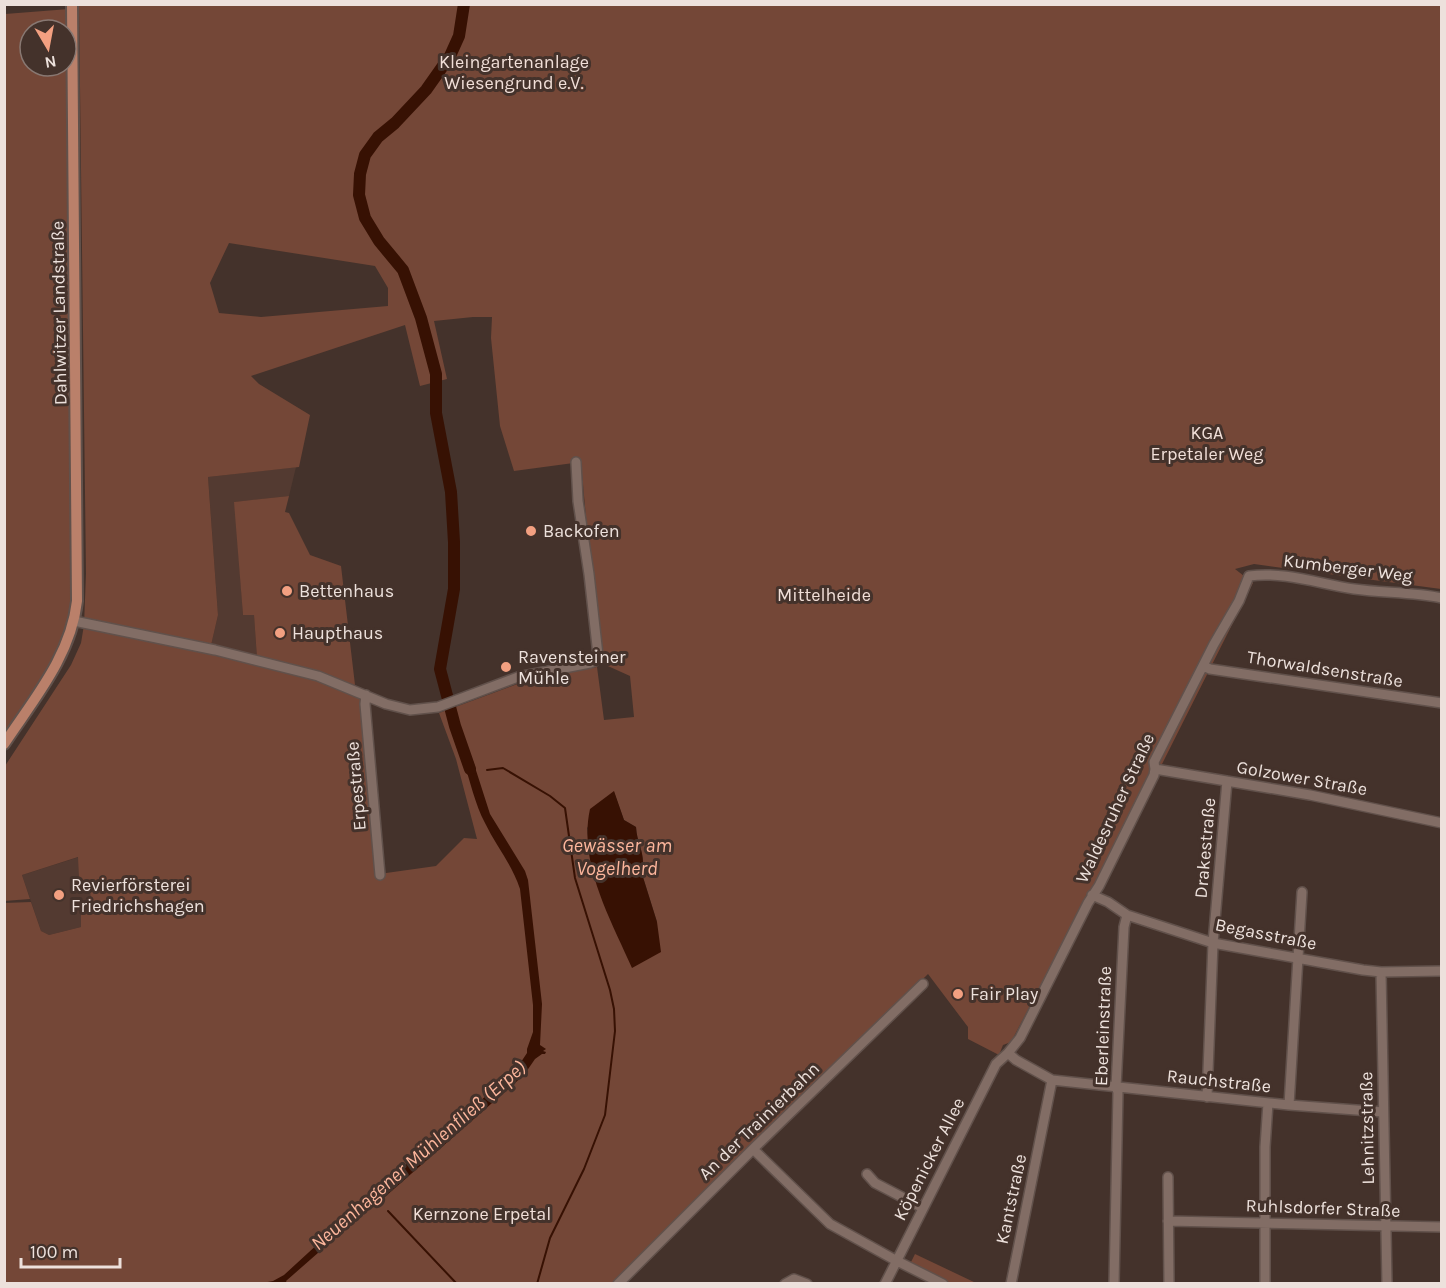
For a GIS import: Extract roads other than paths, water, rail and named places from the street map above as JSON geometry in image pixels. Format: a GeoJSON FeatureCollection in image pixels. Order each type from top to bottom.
{"type":"FeatureCollection","features":[{"type":"Feature","properties":{"kind":"main road","name":"Dahlwitzer Landstraße"},"geometry":{"type":"LineString","coordinates":[[4,744],[63,652],[74,621],[78,571],[72,4]]}},
{"type":"Feature","properties":{"kind":"street"},"geometry":{"type":"LineString","coordinates":[[74,621],[215,650],[318,676],[402,709],[423,710],[441,706],[518,677],[596,661],[598,655],[578,501],[576,462]]}},
{"type":"Feature","properties":{"kind":"street","name":"Kumberger Weg"},"geometry":{"type":"LineString","coordinates":[[1249,576],[1280,576],[1352,589],[1415,593],[1442,598]]}},
{"type":"Feature","properties":{"kind":"street","name":"Waldesruher Straße"},"geometry":{"type":"LineString","coordinates":[[1008,1053],[1020,1038],[1092,895],[1099,886],[1155,769],[1154,762],[1234,611],[1249,576]]}},
{"type":"Feature","properties":{"kind":"street","name":"Thorwaldsenstraße"},"geometry":{"type":"LineString","coordinates":[[1203,666],[1210,669],[1442,703]]}},
{"type":"Feature","properties":{"kind":"street","name":"Erpestraße"},"geometry":{"type":"LineString","coordinates":[[366,695],[380,875]]}},
{"type":"Feature","properties":{"kind":"street","name":"Golzower Straße"},"geometry":{"type":"LineString","coordinates":[[1155,769],[1310,795],[1442,823]]}},
{"type":"Feature","properties":{"kind":"street","name":"Drakestraße"},"geometry":{"type":"LineString","coordinates":[[1206,1097],[1213,943],[1227,781]]}},
{"type":"Feature","properties":{"kind":"street"},"geometry":{"type":"LineString","coordinates":[[1289,1106],[1302,892]]}},
{"type":"Feature","properties":{"kind":"street","name":"Begasstraße"},"geometry":{"type":"LineString","coordinates":[[1092,895],[1108,902],[1127,915],[1213,943],[1381,972],[1442,971]]}},
{"type":"Feature","properties":{"kind":"street","name":"Eberleinstraße"},"geometry":{"type":"LineString","coordinates":[[1114,1284],[1118,1092],[1116,1087],[1124,927],[1127,915]]}},
{"type":"Feature","properties":{"kind":"street","name":"Lehnitzstraße"},"geometry":{"type":"LineString","coordinates":[[1381,972],[1387,1284]]}},
{"type":"Feature","properties":{"kind":"street","name":"An der Trainierbahn"},"geometry":{"type":"LineString","coordinates":[[618,1284],[753,1149],[924,984]]}},
{"type":"Feature","properties":{"kind":"street","name":"Rauchstraße"},"geometry":{"type":"LineString","coordinates":[[1008,1053],[1016,1060],[1053,1080],[1289,1106],[1383,1112]]}},
{"type":"Feature","properties":{"kind":"street","name":"Köpenicker Allee"},"geometry":{"type":"LineString","coordinates":[[885,1284],[996,1064],[1008,1053]]}},
{"type":"Feature","properties":{"kind":"street","name":"Kantstraße"},"geometry":{"type":"LineString","coordinates":[[1011,1284],[1053,1080]]}},
{"type":"Feature","properties":{"kind":"street"},"geometry":{"type":"LineString","coordinates":[[1265,1284],[1265,1147],[1268,1103]]}},
{"type":"Feature","properties":{"kind":"street"},"geometry":{"type":"LineString","coordinates":[[753,1149],[830,1224],[943,1284]]}},
{"type":"Feature","properties":{"kind":"street"},"geometry":{"type":"LineString","coordinates":[[867,1174],[875,1183],[923,1208]]}},
{"type":"Feature","properties":{"kind":"street"},"geometry":{"type":"LineString","coordinates":[[1168,1177],[1169,1284]]}},
{"type":"Feature","properties":{"kind":"street","name":"Ruhlsdorfer Straße"},"geometry":{"type":"LineString","coordinates":[[1168,1221],[1442,1227]]}},
{"type":"Feature","properties":{"kind":"street"},"geometry":{"type":"LineString","coordinates":[[789,1281],[807,1284]]}},
{"type":"Feature","properties":{"kind":"water"},"geometry":{"type":"Polygon","coordinates":[[[467,755],[473,761],[490,814],[525,871],[528,880],[542,1004],[540,1045],[546,1049],[543,1051],[546,1052],[535,1059],[524,1075],[379,1202],[376,1202],[286,1281],[287,1283],[262,1283],[273,1281],[284,1275],[381,1186],[515,1071],[527,1053],[533,1032],[533,1005],[520,889],[513,871],[481,815],[462,757],[467,755]]]}},
{"type":"Feature","properties":{"kind":"water","name":"Gewässer am Vogelherd"},"geometry":{"type":"Polygon","coordinates":[[[614,791],[624,820],[636,827],[643,860],[642,874],[657,922],[661,952],[632,968],[606,911],[592,870],[589,850],[587,829],[590,809],[614,791]]]}},
{"type":"Feature","properties":{"kind":"waterway","name":"Neuenhagener Mühlenfließ (Erpe)"},"geometry":{"type":"LineString","coordinates":[[464,4],[459,36],[450,56],[426,90],[395,123],[378,137],[365,155],[360,174],[359,195],[365,218],[379,241],[403,270],[421,318],[436,374],[436,413],[451,492],[454,542],[454,589],[440,669],[455,726],[470,769]]}},
{"type":"Feature","properties":{"kind":"waterway"},"geometry":{"type":"LineString","coordinates":[[487,770],[503,768],[550,796],[565,808],[575,878],[614,1009],[615,1031],[605,1115],[584,1169],[550,1238],[537,1284]]}},
{"type":"Feature","properties":{"kind":"waterway"},"geometry":{"type":"LineString","coordinates":[[388,1211],[457,1284]]}},
{"type":"Feature","properties":{"kind":"place","name":"Backofen"},"geometry":{"type":"Point","coordinates":[531,531]}},
{"type":"Feature","properties":{"kind":"place","name":"Bettenhaus"},"geometry":{"type":"Point","coordinates":[287,591]}},
{"type":"Feature","properties":{"kind":"place","name":"Haupthaus"},"geometry":{"type":"Point","coordinates":[280,633]}},
{"type":"Feature","properties":{"kind":"place","name":"Ravensteiner Mühle"},"geometry":{"type":"Point","coordinates":[506,667]}},
{"type":"Feature","properties":{"kind":"place","name":"Revierförsterei Friedrichshagen"},"geometry":{"type":"Point","coordinates":[59,895]}},
{"type":"Feature","properties":{"kind":"place","name":"Fair Play"},"geometry":{"type":"Point","coordinates":[958,994]}},
{"type":"Feature","properties":{"kind":"park label","name":"Kleingartenanlage Wiesengrund e.V."},"geometry":{"type":"Point","coordinates":[514,72]}},
{"type":"Feature","properties":{"kind":"park label","name":"KGA Erpetaler Weg"},"geometry":{"type":"Point","coordinates":[1207,443]}},
{"type":"Feature","properties":{"kind":"park label","name":"Mittelheide"},"geometry":{"type":"Point","coordinates":[824,595]}},
{"type":"Feature","properties":{"kind":"park label","name":"Kernzone Erpetal"},"geometry":{"type":"Point","coordinates":[482,1214]}}]}
